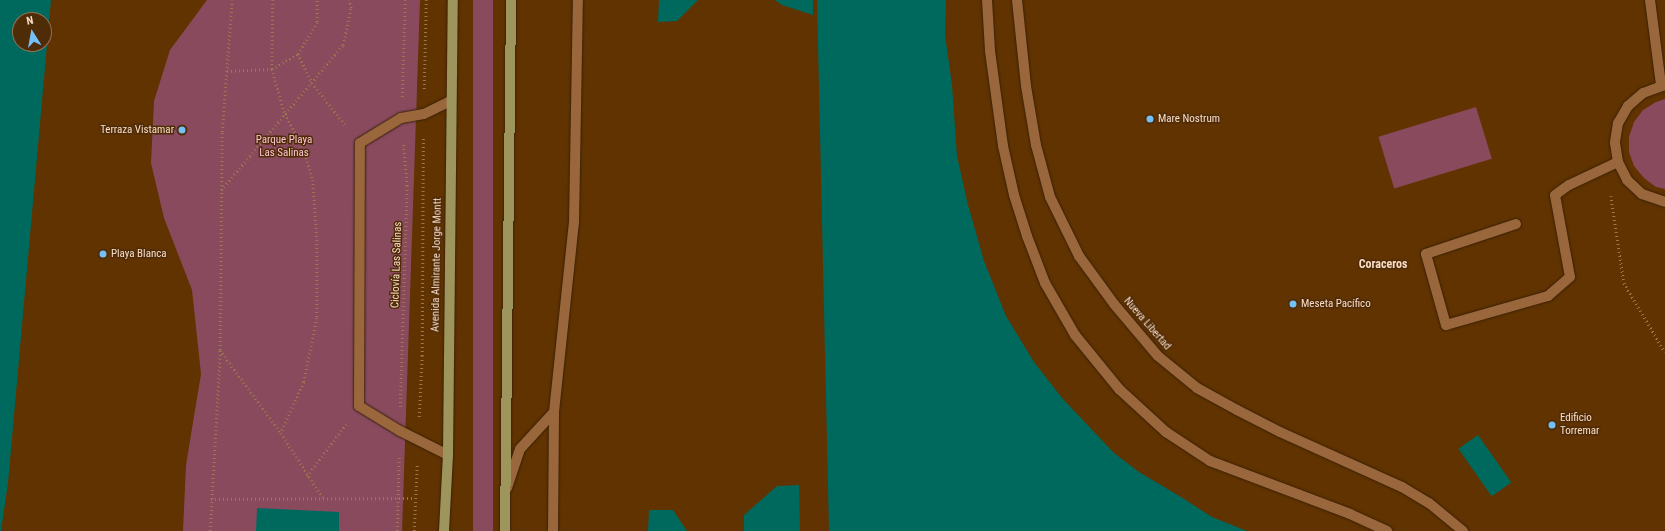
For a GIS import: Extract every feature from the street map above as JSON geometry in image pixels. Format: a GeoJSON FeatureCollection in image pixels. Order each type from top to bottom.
{"type":"FeatureCollection","features":[{"type":"Feature","properties":{"kind":"main road","name":"Avenida Almirante Jorge Montt"},"geometry":{"type":"LineString","coordinates":[[444,531],[448,454],[453,0]]}},
{"type":"Feature","properties":{"kind":"main road"},"geometry":{"type":"LineString","coordinates":[[505,531],[511,0]]}},
{"type":"Feature","properties":{"kind":"street"},"geometry":{"type":"LineString","coordinates":[[553,531],[554,412],[574,223],[578,0]]}},
{"type":"Feature","properties":{"kind":"street"},"geometry":{"type":"LineString","coordinates":[[987,0],[990,51],[1003,146],[1014,195],[1027,236],[1045,283],[1075,335],[1119,389],[1166,432],[1210,461],[1350,514],[1387,531]]}},
{"type":"Feature","properties":{"kind":"street","name":"Nueva Libertad"},"geometry":{"type":"LineString","coordinates":[[1017,0],[1026,86],[1036,145],[1050,197],[1079,256],[1114,304],[1158,356],[1197,388],[1280,432],[1402,487],[1429,503],[1463,531]]}},
{"type":"Feature","properties":{"kind":"street"},"geometry":{"type":"LineString","coordinates":[[1650,0],[1663,85],[1643,93],[1628,106],[1618,124],[1615,143],[1618,162],[1627,180],[1642,194],[1659,202],[1665,202]]}},
{"type":"Feature","properties":{"kind":"street"},"geometry":{"type":"LineString","coordinates":[[448,454],[400,431],[360,406],[360,143],[402,118],[424,114],[451,101]]}},
{"type":"Feature","properties":{"kind":"street"},"geometry":{"type":"LineString","coordinates":[[1516,224],[1426,254],[1446,325],[1548,296],[1570,277],[1555,195],[1569,185],[1618,162]]}},
{"type":"Feature","properties":{"kind":"street"},"geometry":{"type":"LineString","coordinates":[[505,492],[520,449],[554,412]]}},
{"type":"Feature","properties":{"kind":"path"},"geometry":{"type":"LineString","coordinates":[[210,531],[220,350],[220,190],[222,132],[232,0]]}},
{"type":"Feature","properties":{"kind":"path"},"geometry":{"type":"LineString","coordinates":[[273,0],[272,69],[285,114],[303,146],[313,180],[317,240],[317,318],[304,382],[281,433]]}},
{"type":"Feature","properties":{"kind":"path"},"geometry":{"type":"LineString","coordinates":[[227,71],[272,69],[298,54],[317,22],[318,0]]}},
{"type":"Feature","properties":{"kind":"path"},"geometry":{"type":"LineString","coordinates":[[220,190],[343,45],[351,8],[349,0]]}},
{"type":"Feature","properties":{"kind":"path","name":"Ciclovía Las Salinas"},"geometry":{"type":"LineString","coordinates":[[397,531],[407,186],[402,118],[405,0]]}},
{"type":"Feature","properties":{"kind":"path"},"geometry":{"type":"LineString","coordinates":[[414,531],[422,356],[426,0]]}},
{"type":"Feature","properties":{"kind":"path"},"geometry":{"type":"LineString","coordinates":[[298,54],[312,83],[360,143]]}},
{"type":"Feature","properties":{"kind":"path"},"geometry":{"type":"LineString","coordinates":[[1607,168],[1624,283],[1665,352]]}},
{"type":"Feature","properties":{"kind":"path"},"geometry":{"type":"LineString","coordinates":[[220,350],[281,433],[323,499]]}},
{"type":"Feature","properties":{"kind":"path"},"geometry":{"type":"LineString","coordinates":[[307,476],[360,406]]}},
{"type":"Feature","properties":{"kind":"path"},"geometry":{"type":"LineString","coordinates":[[211,499],[415,498]]}},
{"type":"Feature","properties":{"kind":"green space","name":"Parque Playa Las Salinas"},"geometry":{"type":"Polygon","coordinates":[[[207,0],[420,0],[402,531],[183,531],[186,465],[201,374],[192,290],[164,218],[151,163],[154,101],[170,50],[207,0]]]}},
{"type":"Feature","properties":{"kind":"green space"},"geometry":{"type":"Polygon","coordinates":[[[473,0],[493,0],[493,531],[473,531],[473,0]]]}},
{"type":"Feature","properties":{"kind":"green space"},"geometry":{"type":"Polygon","coordinates":[[[1665,99],[1665,189],[1656,187],[1644,178],[1634,166],[1629,152],[1629,137],[1634,122],[1643,110],[1656,102],[1665,99]]]}},
{"type":"Feature","properties":{"kind":"green space"},"geometry":{"type":"Polygon","coordinates":[[[1476,107],[1492,159],[1394,188],[1378,137],[1476,107]]]}},
{"type":"Feature","properties":{"kind":"water"},"geometry":{"type":"Polygon","coordinates":[[[0,0],[51,0],[50,12],[12,12],[12,52],[46,52],[8,483],[1,531],[0,0]]]}},
{"type":"Feature","properties":{"kind":"water"},"geometry":{"type":"Polygon","coordinates":[[[659,0],[698,0],[677,21],[658,22],[659,0]]]}},
{"type":"Feature","properties":{"kind":"water"},"geometry":{"type":"Polygon","coordinates":[[[775,0],[813,0],[813,15],[782,5],[775,0]]]}},
{"type":"Feature","properties":{"kind":"water"},"geometry":{"type":"Polygon","coordinates":[[[817,0],[946,0],[945,35],[952,85],[957,156],[968,205],[984,261],[1006,316],[1034,362],[1062,398],[1114,453],[1139,472],[1212,517],[1247,531],[829,531],[817,0]]]}},
{"type":"Feature","properties":{"kind":"water"},"geometry":{"type":"Polygon","coordinates":[[[1478,435],[1511,483],[1492,496],[1458,449],[1478,435]]]}},
{"type":"Feature","properties":{"kind":"water"},"geometry":{"type":"Polygon","coordinates":[[[799,485],[800,531],[744,531],[744,515],[777,486],[799,485]]]}},
{"type":"Feature","properties":{"kind":"water"},"geometry":{"type":"Polygon","coordinates":[[[257,508],[339,512],[339,531],[256,531],[257,508]]]}},
{"type":"Feature","properties":{"kind":"water"},"geometry":{"type":"Polygon","coordinates":[[[649,510],[673,510],[687,531],[648,531],[649,510]]]}},
{"type":"Feature","properties":{"kind":"place","name":"Mare Nostrum"},"geometry":{"type":"Point","coordinates":[1150,119]}},
{"type":"Feature","properties":{"kind":"place","name":"Terraza Vistamar"},"geometry":{"type":"Point","coordinates":[182,130]}},
{"type":"Feature","properties":{"kind":"place","name":"Playa Blanca"},"geometry":{"type":"Point","coordinates":[103,254]}},
{"type":"Feature","properties":{"kind":"place","name":"Meseta Pacífico"},"geometry":{"type":"Point","coordinates":[1293,304]}},
{"type":"Feature","properties":{"kind":"place","name":"Edificio Torremar"},"geometry":{"type":"Point","coordinates":[1552,425]}},
{"type":"Feature","properties":{"kind":"district","name":"Coraceros"},"geometry":{"type":"Point","coordinates":[1383,265]}}]}
